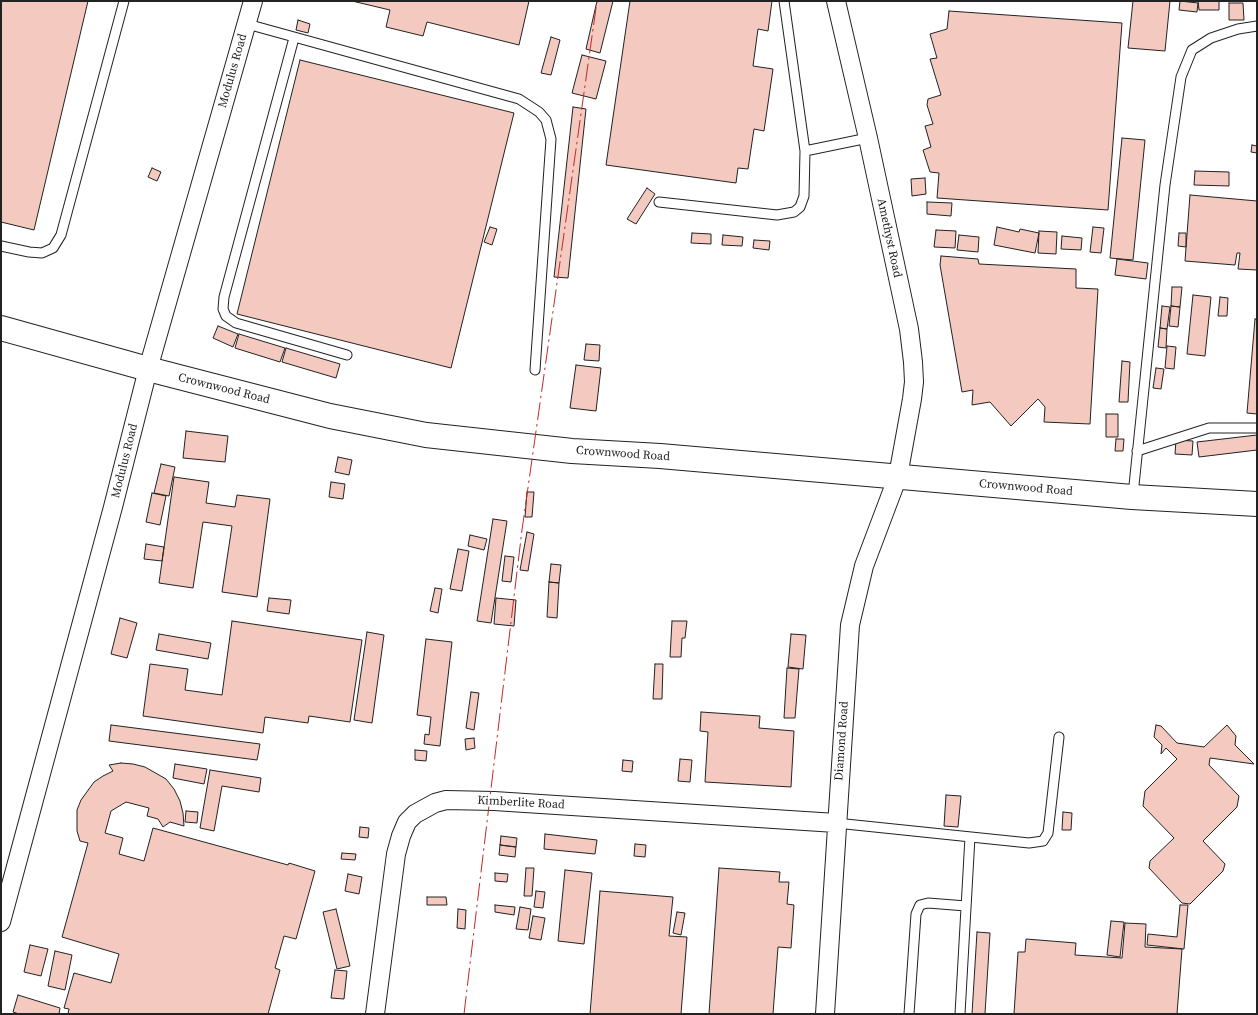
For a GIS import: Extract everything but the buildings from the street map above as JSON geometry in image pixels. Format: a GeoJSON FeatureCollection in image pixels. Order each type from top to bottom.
{"type":"FeatureCollection","features":[{"type":"Feature","properties":{"kind":"main road","name":"Crownwood Road"},"geometry":{"type":"LineString","coordinates":[[1,328],[148,369],[330,416],[426,435],[572,451],[660,456],[1132,497],[1257,504]]}},
{"type":"Feature","properties":{"kind":"street","name":"Modulus Road"},"geometry":{"type":"LineString","coordinates":[[1,922],[111,517],[148,369],[253,1]]}},
{"type":"Feature","properties":{"kind":"street","name":"Amethyst Road"},"geometry":{"type":"LineString","coordinates":[[836,1],[909,329],[913,362],[912,400],[898,476]]}},
{"type":"Feature","properties":{"kind":"street","name":"Diamond Road"},"geometry":{"type":"LineString","coordinates":[[824,1014],[850,625],[864,566],[898,476]]}},
{"type":"Feature","properties":{"kind":"street","name":"Kimberlite Road"},"geometry":{"type":"LineString","coordinates":[[375,1014],[396,854],[401,836],[408,822],[415,814],[435,803],[446,800],[494,801],[836,824]]}},
{"type":"Feature","properties":{"kind":"lane"},"geometry":{"type":"LineString","coordinates":[[1,246],[42,253],[53,248],[61,235],[124,1]]}},
{"type":"Feature","properties":{"kind":"lane"},"geometry":{"type":"LineString","coordinates":[[659,202],[777,215],[794,212],[800,207],[804,196],[805,151],[784,1]]}},
{"type":"Feature","properties":{"kind":"lane"},"geometry":{"type":"LineString","coordinates":[[246,24],[519,99],[539,112],[546,120],[551,139],[535,370]]}},
{"type":"Feature","properties":{"kind":"lane"},"geometry":{"type":"LineString","coordinates":[[1132,497],[1165,185],[1181,77],[1192,50],[1211,38],[1238,29],[1257,26]]}},
{"type":"Feature","properties":{"kind":"lane"},"geometry":{"type":"LineString","coordinates":[[294,38],[224,297],[223,309],[226,316],[236,323],[347,355]]}},
{"type":"Feature","properties":{"kind":"lane"},"geometry":{"type":"LineString","coordinates":[[805,151],[868,138]]}},
{"type":"Feature","properties":{"kind":"lane"},"geometry":{"type":"LineString","coordinates":[[1137,451],[1209,428],[1257,428]]}},
{"type":"Feature","properties":{"kind":"lane"},"geometry":{"type":"LineString","coordinates":[[836,824],[1030,843],[1044,841],[1048,833],[1059,737]]}},
{"type":"Feature","properties":{"kind":"lane"},"geometry":{"type":"LineString","coordinates":[[960,1014],[970,837]]}},
{"type":"Feature","properties":{"kind":"lane"},"geometry":{"type":"LineString","coordinates":[[910,1014],[916,914],[920,905],[928,903],[966,906]]}},
{"type":"Feature","properties":{"kind":"power"},"geometry":{"type":"LineString","coordinates":[[464,1014],[522,530],[597,1]]}}]}
